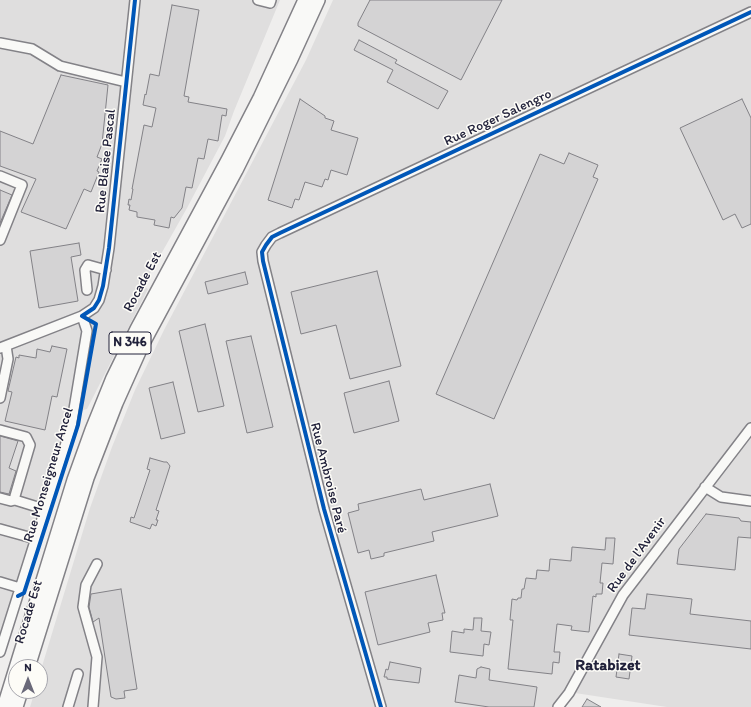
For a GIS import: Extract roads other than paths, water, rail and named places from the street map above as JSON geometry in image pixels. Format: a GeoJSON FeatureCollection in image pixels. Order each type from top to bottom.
{"type":"FeatureCollection","features":[{"type":"Feature","properties":{"kind":"highway"},"geometry":{"type":"LineString","coordinates":[[260,98],[258,86],[295,0]]}},
{"type":"Feature","properties":{"kind":"highway","name":"Rocade Est"},"geometry":{"type":"LineString","coordinates":[[4,707],[74,480],[113,378],[137,329],[260,98],[304,0]]}},
{"type":"Feature","properties":{"kind":"highway","name":"Rocade Est"},"geometry":{"type":"LineString","coordinates":[[30,659],[87,478],[116,403],[142,345],[236,170],[291,59],[318,0]]}},
{"type":"Feature","properties":{"kind":"street","name":"Rue Blaise Pascal"},"geometry":{"type":"LineString","coordinates":[[3,347],[82,316],[94,308],[99,300],[106,270],[134,0]]}},
{"type":"Feature","properties":{"kind":"street"},"geometry":{"type":"LineString","coordinates":[[258,0],[270,3],[271,0]]}},
{"type":"Feature","properties":{"kind":"street","name":"Rue Roger Salengro"},"geometry":{"type":"LineString","coordinates":[[262,252],[272,237],[280,233],[751,12]]}},
{"type":"Feature","properties":{"kind":"street"},"geometry":{"type":"LineString","coordinates":[[0,43],[32,49],[60,66],[126,82]]}},
{"type":"Feature","properties":{"kind":"street"},"geometry":{"type":"LineString","coordinates":[[0,176],[22,185],[0,240]]}},
{"type":"Feature","properties":{"kind":"street","name":"Rue Ambroise Paré"},"geometry":{"type":"LineString","coordinates":[[262,252],[324,509],[381,707]]}},
{"type":"Feature","properties":{"kind":"street"},"geometry":{"type":"LineString","coordinates":[[87,290],[85,270],[88,265],[106,270]]}},
{"type":"Feature","properties":{"kind":"street","name":"Rue Monseigneur Ancel"},"geometry":{"type":"LineString","coordinates":[[0,652],[71,427],[87,331],[82,316]]}},
{"type":"Feature","properties":{"kind":"street"},"geometry":{"type":"LineString","coordinates":[[0,398],[8,360],[3,347]]}},
{"type":"Feature","properties":{"kind":"street","name":"Rue de l'Avenir"},"geometry":{"type":"LineString","coordinates":[[558,707],[568,693],[623,595],[751,428]]}},
{"type":"Feature","properties":{"kind":"street"},"geometry":{"type":"LineString","coordinates":[[0,430],[26,437],[30,445],[15,496],[16,500]]}},
{"type":"Feature","properties":{"kind":"street"},"geometry":{"type":"LineString","coordinates":[[705,487],[721,497],[751,501]]}},
{"type":"Feature","properties":{"kind":"street"},"geometry":{"type":"LineString","coordinates":[[0,498],[11,501],[16,500],[44,510]]}},
{"type":"Feature","properties":{"kind":"street"},"geometry":{"type":"LineString","coordinates":[[0,529],[36,539]]}},
{"type":"Feature","properties":{"kind":"street"},"geometry":{"type":"LineString","coordinates":[[93,707],[97,657],[83,607],[86,585],[97,564]]}},
{"type":"Feature","properties":{"kind":"street"},"geometry":{"type":"LineString","coordinates":[[0,582],[20,588]]}},
{"type":"Feature","properties":{"kind":"street"},"geometry":{"type":"LineString","coordinates":[[68,707],[78,674]]}},
{"type":"Feature","properties":{"kind":"district","name":"Ratabizet"},"geometry":{"type":"Point","coordinates":[608,666]}}]}
